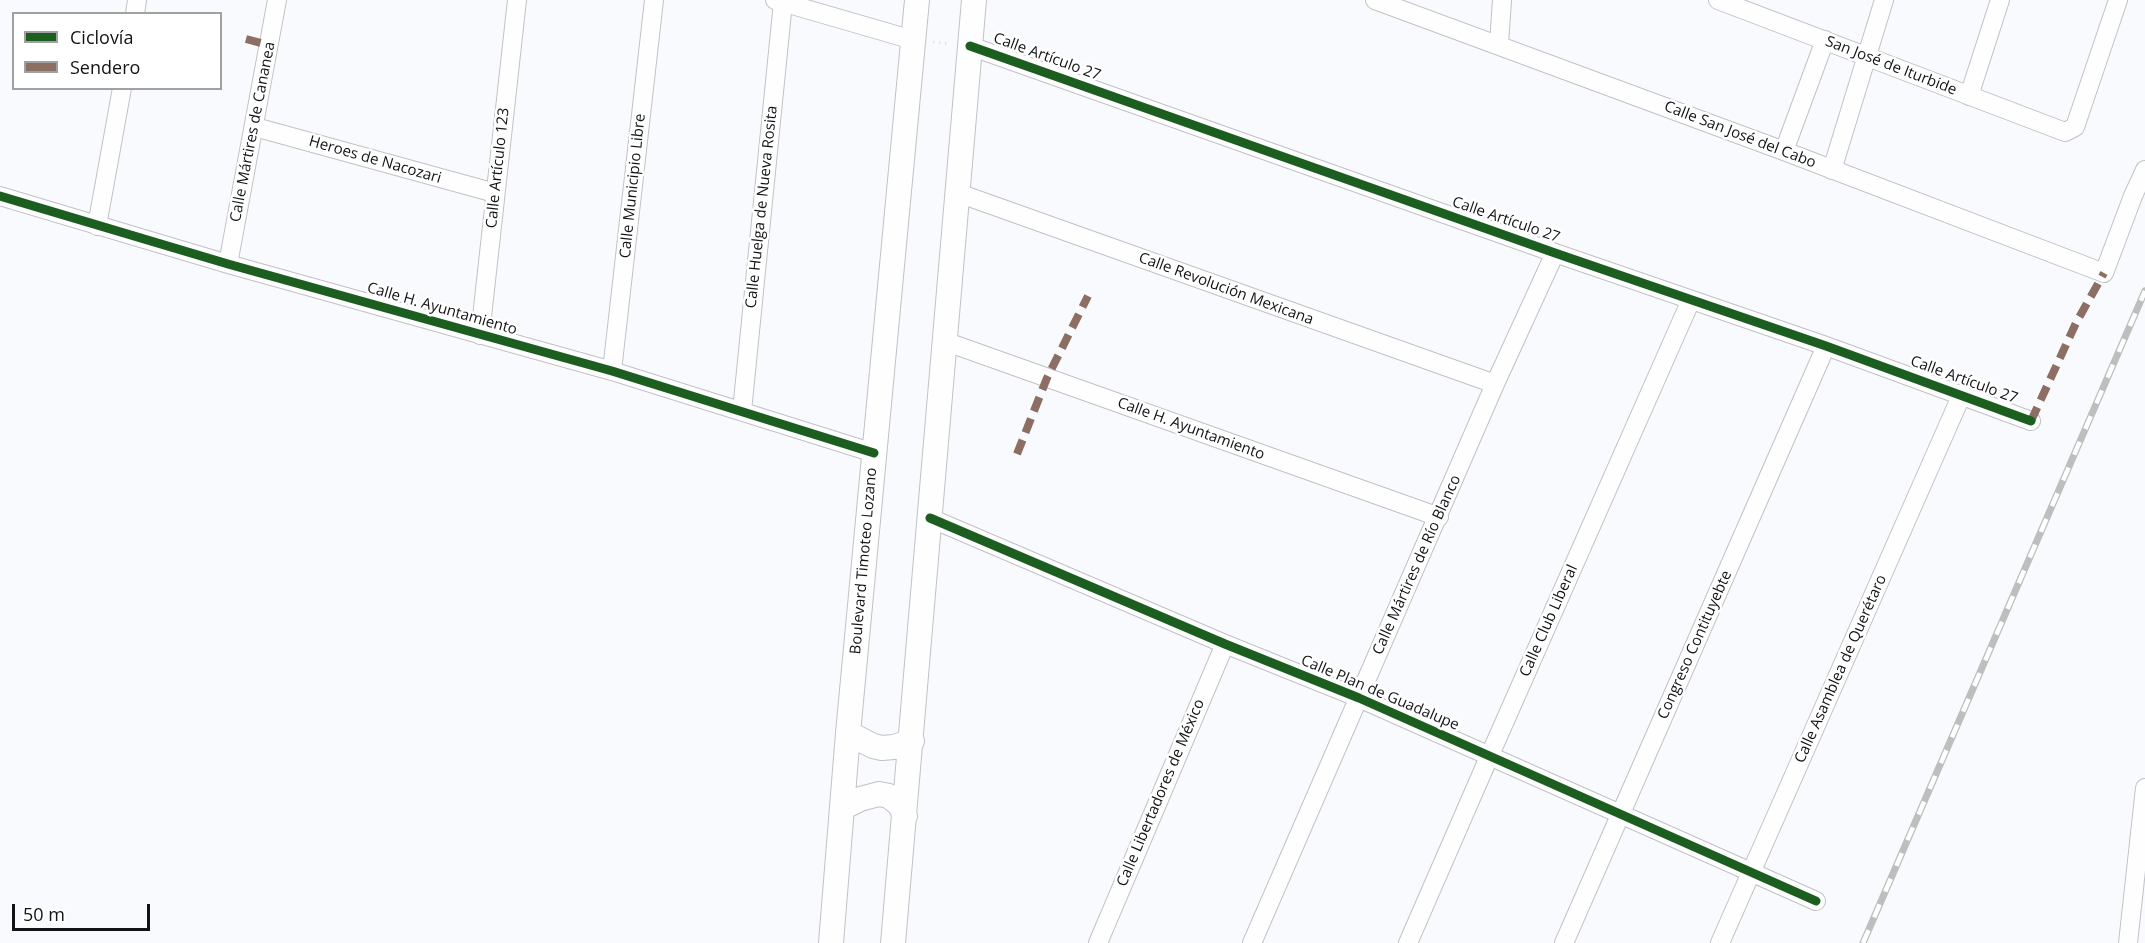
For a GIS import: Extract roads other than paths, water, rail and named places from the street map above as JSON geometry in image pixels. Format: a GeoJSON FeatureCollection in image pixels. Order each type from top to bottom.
{"type":"FeatureCollection","features":[{"type":"Feature","properties":{"kind":"main road","name":"Boulevard Timoteo Lozano"},"geometry":{"type":"LineString","coordinates":[[831,943],[848,733],[917,0]]}},
{"type":"Feature","properties":{"kind":"main road"},"geometry":{"type":"LineString","coordinates":[[893,943],[974,0]]}},
{"type":"Feature","properties":{"kind":"main road"},"geometry":{"type":"LineString","coordinates":[[848,733],[873,746],[882,748],[912,741]]}},
{"type":"Feature","properties":{"kind":"main road"},"geometry":{"type":"LineString","coordinates":[[842,808],[860,799],[879,794],[889,796],[900,805],[905,816]]}},
{"type":"Feature","properties":{"kind":"street","name":"Calle Mártires de Cananea"},"geometry":{"type":"LineString","coordinates":[[228,264],[277,0]]}},
{"type":"Feature","properties":{"kind":"street","name":"Calle Artículo 123"},"geometry":{"type":"LineString","coordinates":[[480,336],[517,0]]}},
{"type":"Feature","properties":{"kind":"street","name":"Calle Municipio Libre"},"geometry":{"type":"LineString","coordinates":[[612,371],[654,0]]}},
{"type":"Feature","properties":{"kind":"street","name":"Calle San José del Cabo"},"geometry":{"type":"LineString","coordinates":[[1375,0],[1784,151],[2104,273],[2145,170]]}},
{"type":"Feature","properties":{"kind":"street"},"geometry":{"type":"LineString","coordinates":[[1498,44],[1502,0]]}},
{"type":"Feature","properties":{"kind":"street","name":"San José de Iturbide"},"geometry":{"type":"LineString","coordinates":[[1718,0],[1767,8],[1825,40],[2065,132],[2075,127],[2118,0]]}},
{"type":"Feature","properties":{"kind":"street"},"geometry":{"type":"LineString","coordinates":[[1832,170],[1884,0]]}},
{"type":"Feature","properties":{"kind":"street"},"geometry":{"type":"LineString","coordinates":[[1969,96],[2000,0]]}},
{"type":"Feature","properties":{"kind":"street"},"geometry":{"type":"LineString","coordinates":[[779,1],[914,40]]}},
{"type":"Feature","properties":{"kind":"street","name":"Calle Huelga de Nueva Rosita"},"geometry":{"type":"LineString","coordinates":[[742,411],[779,1]]}},
{"type":"Feature","properties":{"kind":"street"},"geometry":{"type":"LineString","coordinates":[[1784,151],[1825,40]]}},
{"type":"Feature","properties":{"kind":"street","name":"Calle Artículo 27"},"geometry":{"type":"LineString","coordinates":[[970,46],[1962,394],[2031,421]]}},
{"type":"Feature","properties":{"kind":"street"},"geometry":{"type":"LineString","coordinates":[[97,226],[122,90]]}},
{"type":"Feature","properties":{"kind":"street","name":"Heroes de Nacozari"},"geometry":{"type":"LineString","coordinates":[[255,127],[495,194]]}},
{"type":"Feature","properties":{"kind":"street","name":"Calle Revolución Mexicana"},"geometry":{"type":"LineString","coordinates":[[958,193],[1495,384]]}},
{"type":"Feature","properties":{"kind":"street","name":"Calle H. Ayuntamiento"},"geometry":{"type":"LineString","coordinates":[[0,196],[228,264],[612,371],[874,453]]}},
{"type":"Feature","properties":{"kind":"street","name":"Calle Mártires de Río Blanco"},"geometry":{"type":"LineString","coordinates":[[1252,943],[1495,384],[1555,253]]}},
{"type":"Feature","properties":{"kind":"street","name":"Calle Club Liberal"},"geometry":{"type":"LineString","coordinates":[[1408,943],[1691,300]]}},
{"type":"Feature","properties":{"kind":"street","name":"Calle H. Ayuntamiento"},"geometry":{"type":"LineString","coordinates":[[944,340],[1438,517]]}},
{"type":"Feature","properties":{"kind":"street","name":"Congreso Contituyebte"},"geometry":{"type":"LineString","coordinates":[[1564,943],[1826,346]]}},
{"type":"Feature","properties":{"kind":"street","name":"Calle Asamblea de Querétaro"},"geometry":{"type":"LineString","coordinates":[[1720,943],[1962,394]]}},
{"type":"Feature","properties":{"kind":"street","name":"Calle Plan de Guadalupe"},"geometry":{"type":"LineString","coordinates":[[930,518],[1225,644],[1359,698],[1816,901]]}},
{"type":"Feature","properties":{"kind":"street","name":"Calle Libertadores de México"},"geometry":{"type":"LineString","coordinates":[[1098,943],[1225,644]]}},
{"type":"Feature","properties":{"kind":"street"},"geometry":{"type":"LineString","coordinates":[[2128,943],[2145,788]]}},
{"type":"Feature","properties":{"kind":"railway"},"geometry":{"type":"LineString","coordinates":[[1863,943],[2145,291]]}}]}
